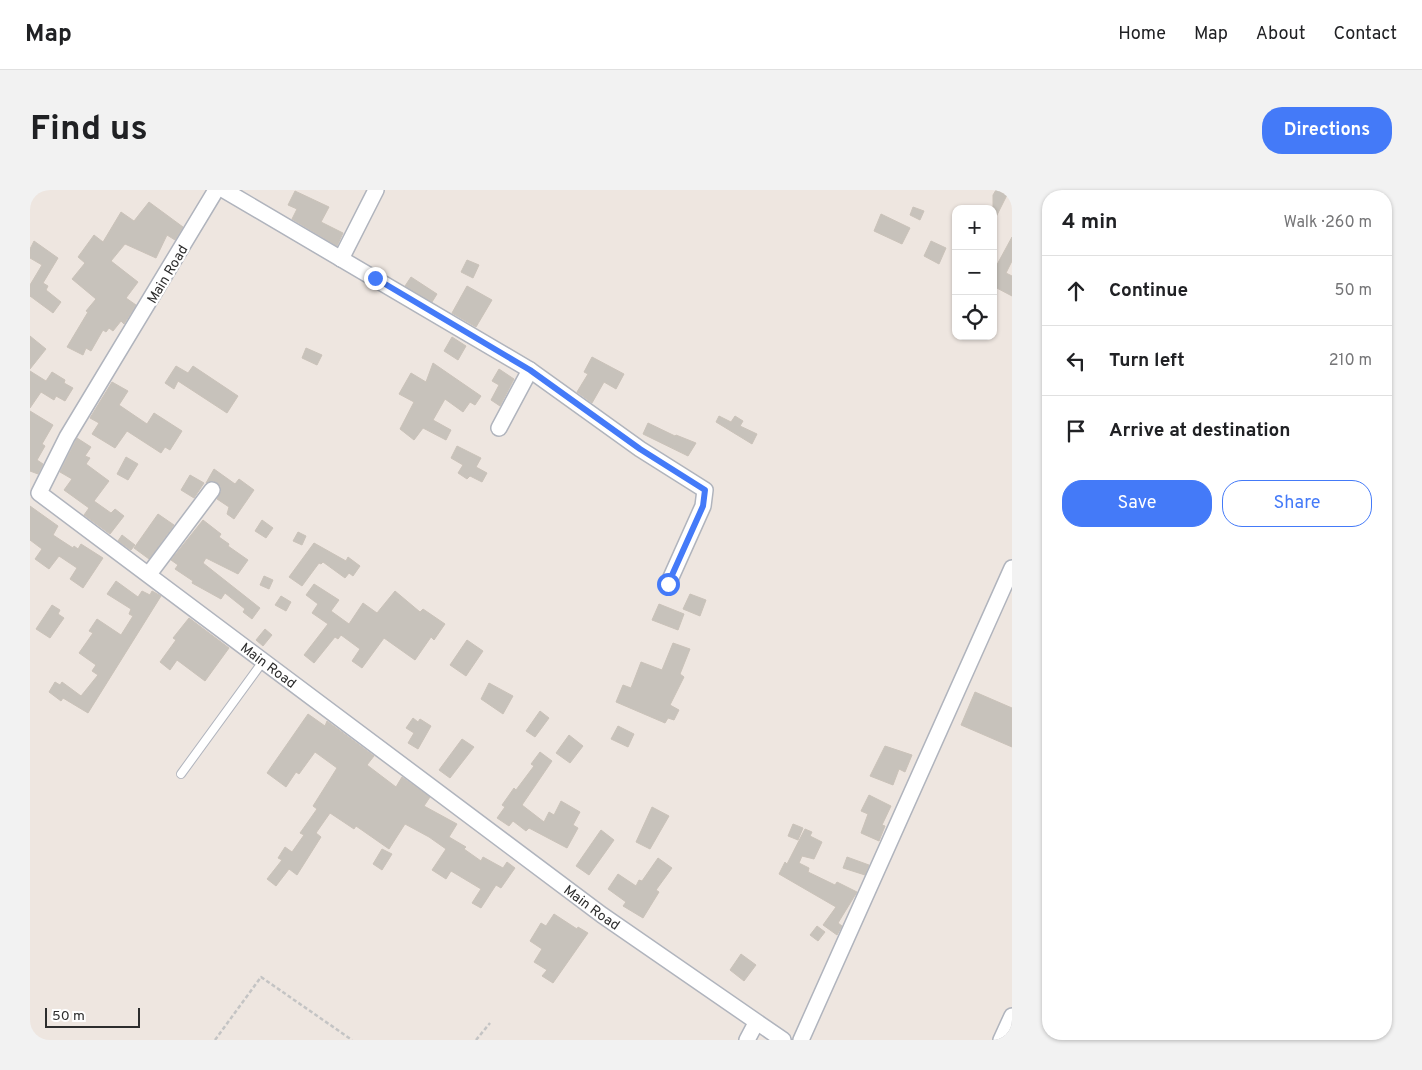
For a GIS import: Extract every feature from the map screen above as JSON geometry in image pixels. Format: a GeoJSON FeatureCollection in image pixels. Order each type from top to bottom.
{"type":"FeatureCollection","features":[{"type":"Feature","properties":{"kind":"street","name":"Main Road"},"geometry":{"type":"LineString","coordinates":[[216,190],[34,490],[264,660],[602,915],[783,1040]]}},
{"type":"Feature","properties":{"kind":"street"},"geometry":{"type":"LineString","coordinates":[[224,190],[530,370],[640,449],[705,490],[703,506],[668,584]]}},
{"type":"Feature","properties":{"kind":"street"},"geometry":{"type":"LineString","coordinates":[[341,259],[376,190]]}},
{"type":"Feature","properties":{"kind":"street"},"geometry":{"type":"LineString","coordinates":[[499,428],[530,370]]}},
{"type":"Feature","properties":{"kind":"street"},"geometry":{"type":"LineString","coordinates":[[149,574],[212,490]]}},
{"type":"Feature","properties":{"kind":"street"},"geometry":{"type":"LineString","coordinates":[[802,1040],[1012,568]]}},
{"type":"Feature","properties":{"kind":"street"},"geometry":{"type":"LineString","coordinates":[[1001,1040],[1012,1016]]}},
{"type":"Feature","properties":{"kind":"street"},"geometry":{"type":"LineString","coordinates":[[747,1040],[756,1023]]}},
{"type":"Feature","properties":{"kind":"lane"},"geometry":{"type":"LineString","coordinates":[[181,774],[264,660]]}},
{"type":"Feature","properties":{"kind":"path"},"geometry":{"type":"LineString","coordinates":[[215,1040],[261,977],[352,1040]]}},
{"type":"Feature","properties":{"kind":"path"},"geometry":{"type":"LineString","coordinates":[[476,1040],[490,1023]]}},
{"type":"Feature","properties":{"kind":"building"},"geometry":{"type":"Polygon","coordinates":[[[996,190],[1008,193],[997,215],[997,205],[993,205],[993,195],[996,190]]]}},
{"type":"Feature","properties":{"kind":"building"},"geometry":{"type":"Polygon","coordinates":[[[295,191],[329,207],[321,222],[343,233],[337,246],[292,219],[297,209],[288,205],[295,191]]]}},
{"type":"Feature","properties":{"kind":"building"},"geometry":{"type":"Polygon","coordinates":[[[149,202],[183,227],[175,240],[167,235],[156,258],[125,244],[111,261],[138,282],[126,298],[136,305],[124,324],[121,321],[113,331],[109,328],[106,332],[103,330],[91,351],[86,348],[83,355],[67,347],[88,312],[86,311],[96,299],[72,279],[85,263],[78,257],[94,235],[103,242],[121,212],[134,221],[149,202]]]}},
{"type":"Feature","properties":{"kind":"building"},"geometry":{"type":"Polygon","coordinates":[[[913,207],[924,211],[920,220],[910,215],[913,207]]]}},
{"type":"Feature","properties":{"kind":"building"},"geometry":{"type":"Polygon","coordinates":[[[881,214],[910,228],[902,244],[874,231],[881,214]]]}},
{"type":"Feature","properties":{"kind":"building"},"geometry":{"type":"Polygon","coordinates":[[[1012,237],[1012,261],[1006,273],[1012,276],[1012,296],[997,288],[997,265],[1012,237]]]}},
{"type":"Feature","properties":{"kind":"building"},"geometry":{"type":"Polygon","coordinates":[[[34,241],[58,258],[43,283],[48,286],[46,290],[61,302],[53,313],[30,296],[30,285],[42,265],[30,258],[30,249],[34,241]]]}},
{"type":"Feature","properties":{"kind":"building"},"geometry":{"type":"Polygon","coordinates":[[[931,241],[946,248],[939,264],[924,256],[931,241]]]}},
{"type":"Feature","properties":{"kind":"building"},"geometry":{"type":"Polygon","coordinates":[[[467,260],[479,265],[473,278],[461,272],[467,260]]]}},
{"type":"Feature","properties":{"kind":"building"},"geometry":{"type":"Polygon","coordinates":[[[411,277],[437,294],[432,302],[405,286],[411,277]]]}},
{"type":"Feature","properties":{"kind":"building"},"geometry":{"type":"Polygon","coordinates":[[[467,286],[492,300],[476,327],[452,313],[467,286]]]}},
{"type":"Feature","properties":{"kind":"building"},"geometry":{"type":"Polygon","coordinates":[[[30,336],[46,349],[30,369],[30,336]]]}},
{"type":"Feature","properties":{"kind":"building"},"geometry":{"type":"Polygon","coordinates":[[[452,337],[466,346],[458,360],[444,351],[452,337]]]}},
{"type":"Feature","properties":{"kind":"building"},"geometry":{"type":"Polygon","coordinates":[[[306,348],[322,355],[317,365],[302,358],[306,348]]]}},
{"type":"Feature","properties":{"kind":"building"},"geometry":{"type":"Polygon","coordinates":[[[592,357],[624,374],[616,389],[604,382],[592,403],[577,392],[588,374],[584,372],[592,357]]]}},
{"type":"Feature","properties":{"kind":"building"},"geometry":{"type":"Polygon","coordinates":[[[433,363],[481,396],[475,405],[470,402],[463,412],[445,399],[433,420],[451,430],[446,440],[423,428],[414,440],[400,429],[414,402],[399,394],[411,373],[426,382],[433,363]]]}},
{"type":"Feature","properties":{"kind":"building"},"geometry":{"type":"Polygon","coordinates":[[[176,366],[188,373],[193,366],[238,396],[227,413],[178,381],[174,389],[165,383],[176,366]]]}},
{"type":"Feature","properties":{"kind":"building"},"geometry":{"type":"Polygon","coordinates":[[[499,369],[514,379],[500,406],[491,400],[499,385],[492,381],[499,369]]]}},
{"type":"Feature","properties":{"kind":"building"},"geometry":{"type":"Polygon","coordinates":[[[30,371],[46,381],[52,372],[65,380],[64,383],[73,388],[65,401],[56,396],[54,400],[41,392],[30,408],[30,371]]]}},
{"type":"Feature","properties":{"kind":"building"},"geometry":{"type":"Polygon","coordinates":[[[112,382],[128,391],[119,405],[147,424],[154,413],[182,431],[170,450],[165,447],[161,453],[127,431],[115,448],[92,434],[99,423],[90,418],[112,382]]]}},
{"type":"Feature","properties":{"kind":"building"},"geometry":{"type":"Polygon","coordinates":[[[30,411],[53,425],[42,444],[45,446],[37,460],[43,464],[38,474],[30,471],[30,411]]]}},
{"type":"Feature","properties":{"kind":"building"},"geometry":{"type":"Polygon","coordinates":[[[719,416],[731,422],[735,416],[743,421],[740,426],[757,434],[752,444],[716,422],[719,416]]]}},
{"type":"Feature","properties":{"kind":"building"},"geometry":{"type":"Polygon","coordinates":[[[648,423],[675,436],[696,443],[688,456],[643,434],[648,423]]]}},
{"type":"Feature","properties":{"kind":"building"},"geometry":{"type":"Polygon","coordinates":[[[77,438],[91,447],[85,456],[90,458],[86,464],[109,481],[94,501],[111,513],[115,509],[124,516],[110,534],[84,515],[89,508],[64,490],[72,479],[60,472],[77,438]]]}},
{"type":"Feature","properties":{"kind":"building"},"geometry":{"type":"Polygon","coordinates":[[[457,446],[481,458],[476,467],[487,473],[482,482],[470,476],[467,479],[458,473],[463,465],[451,458],[457,446]]]}},
{"type":"Feature","properties":{"kind":"building"},"geometry":{"type":"Polygon","coordinates":[[[126,457],[138,464],[128,480],[117,474],[126,457]]]}},
{"type":"Feature","properties":{"kind":"building"},"geometry":{"type":"Polygon","coordinates":[[[214,469],[235,484],[239,479],[254,490],[234,519],[227,514],[229,507],[217,499],[221,492],[220,486],[214,481],[206,483],[214,469]]]}},
{"type":"Feature","properties":{"kind":"building"},"geometry":{"type":"Polygon","coordinates":[[[190,475],[204,483],[194,498],[181,490],[190,475]]]}},
{"type":"Feature","properties":{"kind":"building"},"geometry":{"type":"Polygon","coordinates":[[[30,506],[58,526],[53,535],[73,548],[74,546],[78,549],[81,544],[103,558],[83,588],[70,579],[77,568],[59,556],[49,569],[35,559],[42,549],[30,540],[30,506]]]}},
{"type":"Feature","properties":{"kind":"building"},"geometry":{"type":"Polygon","coordinates":[[[158,514],[174,525],[149,559],[134,548],[158,514]]]}},
{"type":"Feature","properties":{"kind":"building"},"geometry":{"type":"Polygon","coordinates":[[[203,520],[221,534],[219,537],[229,544],[228,546],[248,560],[238,574],[206,558],[203,563],[260,608],[252,619],[243,612],[245,609],[225,593],[221,599],[192,583],[193,581],[175,569],[178,565],[171,560],[203,520]]]}},
{"type":"Feature","properties":{"kind":"building"},"geometry":{"type":"Polygon","coordinates":[[[262,520],[273,528],[266,538],[255,531],[262,520]]]}},
{"type":"Feature","properties":{"kind":"building"},"geometry":{"type":"Polygon","coordinates":[[[298,532],[306,536],[302,545],[293,541],[298,532]]]}},
{"type":"Feature","properties":{"kind":"building"},"geometry":{"type":"Polygon","coordinates":[[[122,535],[135,545],[131,550],[118,541],[122,535]]]}},
{"type":"Feature","properties":{"kind":"building"},"geometry":{"type":"Polygon","coordinates":[[[314,543],[346,561],[348,557],[360,566],[353,576],[349,573],[345,578],[323,562],[319,563],[302,586],[289,577],[314,543]]]}},
{"type":"Feature","properties":{"kind":"building"},"geometry":{"type":"Polygon","coordinates":[[[264,576],[273,580],[269,589],[260,585],[264,576]]]}},
{"type":"Feature","properties":{"kind":"building"},"geometry":{"type":"Polygon","coordinates":[[[116,581],[138,597],[142,591],[150,595],[152,591],[161,596],[88,713],[63,698],[61,701],[49,692],[55,682],[60,685],[62,682],[81,696],[98,675],[92,671],[96,665],[79,653],[93,633],[89,631],[97,619],[121,635],[133,616],[129,614],[131,609],[107,594],[116,581]]]}},
{"type":"Feature","properties":{"kind":"building"},"geometry":{"type":"Polygon","coordinates":[[[314,584],[339,600],[331,611],[349,624],[363,603],[377,613],[395,591],[420,612],[423,609],[445,624],[434,640],[431,637],[415,660],[384,638],[362,668],[352,661],[360,649],[341,635],[338,639],[335,637],[314,663],[304,655],[328,624],[312,613],[318,604],[306,595],[314,584]]]}},
{"type":"Feature","properties":{"kind":"building"},"geometry":{"type":"Polygon","coordinates":[[[690,594],[706,600],[700,616],[683,609],[690,594]]]}},
{"type":"Feature","properties":{"kind":"building"},"geometry":{"type":"Polygon","coordinates":[[[281,596],[291,602],[286,611],[275,605],[281,596]]]}},
{"type":"Feature","properties":{"kind":"building"},"geometry":{"type":"Polygon","coordinates":[[[659,604],[684,614],[678,630],[652,620],[659,604]]]}},
{"type":"Feature","properties":{"kind":"building"},"geometry":{"type":"Polygon","coordinates":[[[52,605],[60,610],[58,614],[64,618],[50,638],[36,629],[52,605]]]}},
{"type":"Feature","properties":{"kind":"building"},"geometry":{"type":"Polygon","coordinates":[[[189,618],[229,648],[205,681],[177,660],[170,670],[160,662],[176,640],[173,638],[189,618]]]}},
{"type":"Feature","properties":{"kind":"building"},"geometry":{"type":"Polygon","coordinates":[[[265,629],[272,635],[263,646],[256,640],[265,629]]]}},
{"type":"Feature","properties":{"kind":"building"},"geometry":{"type":"Polygon","coordinates":[[[467,640],[483,651],[466,676],[450,665],[467,640]]]}},
{"type":"Feature","properties":{"kind":"building"},"geometry":{"type":"Polygon","coordinates":[[[673,643],[690,649],[680,674],[684,677],[670,705],[679,710],[674,720],[668,718],[665,723],[616,702],[623,685],[631,688],[641,662],[662,670],[673,643]]]}},
{"type":"Feature","properties":{"kind":"building"},"geometry":{"type":"Polygon","coordinates":[[[489,683],[513,696],[503,714],[481,699],[489,683]]]}},
{"type":"Feature","properties":{"kind":"building"},"geometry":{"type":"Polygon","coordinates":[[[975,692],[1012,708],[1012,747],[961,725],[975,692]]]}},
{"type":"Feature","properties":{"kind":"building"},"geometry":{"type":"Polygon","coordinates":[[[540,711],[549,718],[535,737],[526,731],[540,711]]]}},
{"type":"Feature","properties":{"kind":"building"},"geometry":{"type":"Polygon","coordinates":[[[308,714],[325,726],[327,721],[374,756],[367,765],[396,787],[402,777],[430,797],[424,806],[457,824],[449,837],[466,847],[464,849],[481,861],[483,857],[503,868],[507,862],[515,868],[501,888],[496,885],[481,908],[472,903],[481,889],[451,871],[446,879],[432,870],[446,849],[429,837],[405,824],[389,849],[356,826],[354,829],[330,813],[316,833],[321,837],[297,875],[289,869],[276,886],[267,879],[282,860],[278,858],[285,847],[292,852],[304,835],[300,833],[317,809],[313,806],[337,768],[315,752],[299,774],[296,772],[286,787],[267,773],[308,714]]]}},
{"type":"Feature","properties":{"kind":"building"},"geometry":{"type":"Polygon","coordinates":[[[413,718],[418,722],[420,719],[431,726],[418,749],[408,743],[414,733],[406,728],[413,718]]]}},
{"type":"Feature","properties":{"kind":"building"},"geometry":{"type":"Polygon","coordinates":[[[618,726],[634,734],[628,747],[611,739],[618,726]]]}},
{"type":"Feature","properties":{"kind":"building"},"geometry":{"type":"Polygon","coordinates":[[[569,735],[583,746],[570,763],[556,753],[569,735]]]}},
{"type":"Feature","properties":{"kind":"building"},"geometry":{"type":"Polygon","coordinates":[[[462,739],[474,747],[450,778],[439,770],[462,739]]]}},
{"type":"Feature","properties":{"kind":"building"},"geometry":{"type":"Polygon","coordinates":[[[885,746],[912,755],[905,772],[899,769],[893,785],[870,776],[885,746]]]}},
{"type":"Feature","properties":{"kind":"building"},"geometry":{"type":"Polygon","coordinates":[[[540,752],[552,761],[522,805],[544,822],[549,812],[554,815],[561,801],[580,812],[573,825],[578,828],[567,848],[529,828],[526,831],[513,821],[509,826],[497,818],[505,807],[502,805],[514,788],[516,790],[534,766],[531,764],[540,752]]]}},
{"type":"Feature","properties":{"kind":"building"},"geometry":{"type":"Polygon","coordinates":[[[869,795],[891,806],[882,825],[885,826],[879,841],[861,833],[868,814],[861,811],[869,795]]]}},
{"type":"Feature","properties":{"kind":"building"},"geometry":{"type":"Polygon","coordinates":[[[652,807],[669,816],[650,849],[636,842],[652,807]]]}},
{"type":"Feature","properties":{"kind":"building"},"geometry":{"type":"Polygon","coordinates":[[[793,824],[803,828],[798,840],[788,836],[793,824]]]}},
{"type":"Feature","properties":{"kind":"building"},"geometry":{"type":"Polygon","coordinates":[[[805,829],[812,832],[810,836],[822,842],[814,859],[802,856],[799,863],[809,868],[808,872],[835,885],[837,882],[857,892],[838,923],[842,926],[837,935],[823,925],[836,907],[779,874],[785,862],[787,864],[805,829]]]}},
{"type":"Feature","properties":{"kind":"building"},"geometry":{"type":"Polygon","coordinates":[[[601,830],[614,840],[589,875],[576,866],[601,830]]]}},
{"type":"Feature","properties":{"kind":"building"},"geometry":{"type":"Polygon","coordinates":[[[382,849],[392,854],[382,870],[373,864],[382,849]]]}},
{"type":"Feature","properties":{"kind":"building"},"geometry":{"type":"Polygon","coordinates":[[[847,857],[869,865],[865,875],[843,868],[847,857]]]}},
{"type":"Feature","properties":{"kind":"building"},"geometry":{"type":"Polygon","coordinates":[[[658,858],[672,868],[656,890],[659,892],[643,918],[623,906],[626,902],[608,889],[618,874],[636,886],[639,880],[642,881],[658,858]]]}},
{"type":"Feature","properties":{"kind":"building"},"geometry":{"type":"Polygon","coordinates":[[[554,914],[577,929],[578,927],[588,933],[553,983],[542,976],[547,970],[534,962],[542,949],[530,941],[541,923],[546,926],[554,914]]]}},
{"type":"Feature","properties":{"kind":"building"},"geometry":{"type":"Polygon","coordinates":[[[817,926],[825,932],[818,941],[810,935],[817,926]]]}},
{"type":"Feature","properties":{"kind":"building"},"geometry":{"type":"Polygon","coordinates":[[[741,954],[756,965],[744,981],[730,970],[741,954]]]}},
{"type":"Feature","properties":{"kind":"route"},"geometry":{"type":"LineString","coordinates":[[375,278],[530,370],[640,449],[705,490],[705,499],[698,520],[668,584]]}}]}
